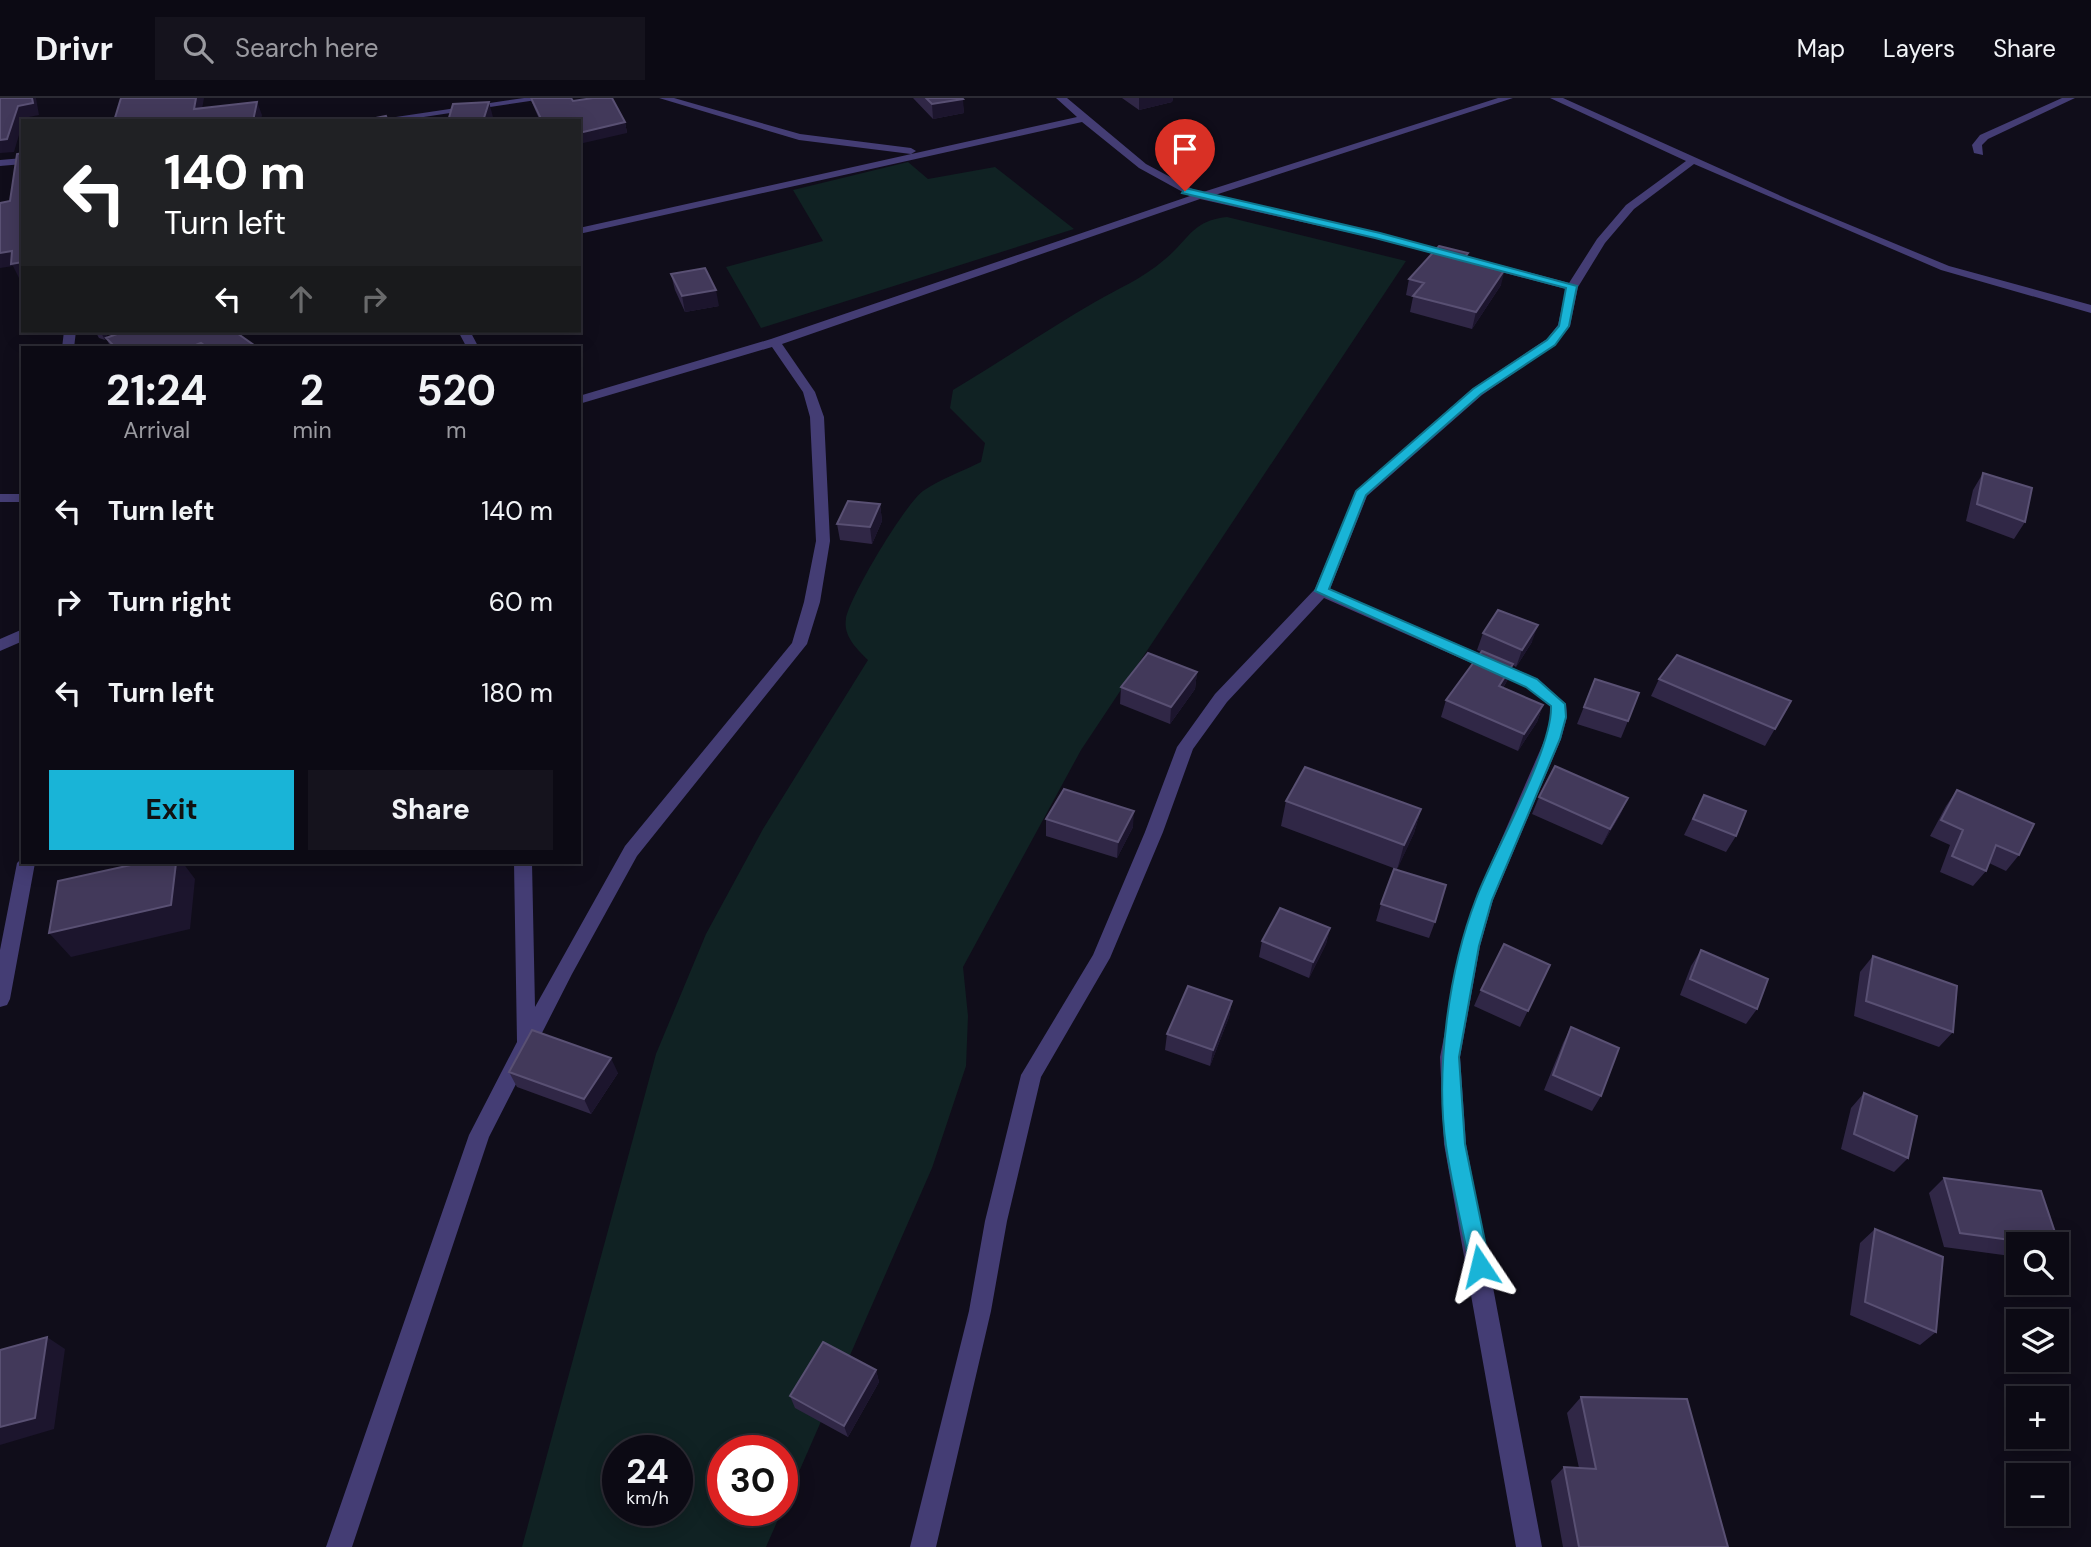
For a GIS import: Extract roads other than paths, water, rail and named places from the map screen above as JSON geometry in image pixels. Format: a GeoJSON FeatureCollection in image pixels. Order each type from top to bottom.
{"type":"FeatureCollection","features":[{"type":"Feature","properties":{"kind":"street"},"geometry":{"type":"LineString","coordinates":[[389,119],[545,98]]}},
{"type":"Feature","properties":{"kind":"street"},"geometry":{"type":"LineString","coordinates":[[664,98],[816,141],[929,153]]}},
{"type":"Feature","properties":{"kind":"street"},"geometry":{"type":"LineString","coordinates":[[1061,98],[1140,166],[1172,186],[1199,196],[1376,235],[1572,286]]}},
{"type":"Feature","properties":{"kind":"street"},"geometry":{"type":"LineString","coordinates":[[581,399],[775,342],[1199,196],[1508,98]]}},
{"type":"Feature","properties":{"kind":"street"},"geometry":{"type":"LineString","coordinates":[[1555,98],[1692,161],[1945,268],[2091,309]]}},
{"type":"Feature","properties":{"kind":"street"},"geometry":{"type":"LineString","coordinates":[[1979,153],[1977,145],[1984,137],[2070,98]]}},
{"type":"Feature","properties":{"kind":"street"},"geometry":{"type":"LineString","coordinates":[[581,230],[1083,118]]}},
{"type":"Feature","properties":{"kind":"street"},"geometry":{"type":"LineString","coordinates":[[0,163],[21,160]]}},
{"type":"Feature","properties":{"kind":"street"},"geometry":{"type":"LineString","coordinates":[[923,1547],[980,1311],[996,1221],[1031,1075],[1101,958],[1185,747],[1221,698],[1322,591],[1361,494],[1477,391],[1551,342],[1564,326],[1572,286],[1601,240],[1630,207],[1692,161]]}},
{"type":"Feature","properties":{"kind":"street"},"geometry":{"type":"LineString","coordinates":[[339,1547],[479,1135],[565,968],[631,851],[799,644],[812,603],[823,541],[817,417],[809,392],[775,342]]}},
{"type":"Feature","properties":{"kind":"street"},"geometry":{"type":"LineString","coordinates":[[0,498],[21,498]]}},
{"type":"Feature","properties":{"kind":"street"},"geometry":{"type":"LineString","coordinates":[[1322,591],[1532,683],[1558,704],[1559,717],[1553,739],[1484,900],[1471,946],[1450,1057],[1455,1144],[1475,1241],[1529,1547]]}},
{"type":"Feature","properties":{"kind":"street"},"geometry":{"type":"LineString","coordinates":[[0,646],[21,635]]}},
{"type":"Feature","properties":{"kind":"street"},"geometry":{"type":"LineString","coordinates":[[0,999],[26,864]]}},
{"type":"Feature","properties":{"kind":"street"},"geometry":{"type":"LineString","coordinates":[[523,864],[526,1045]]}}]}
